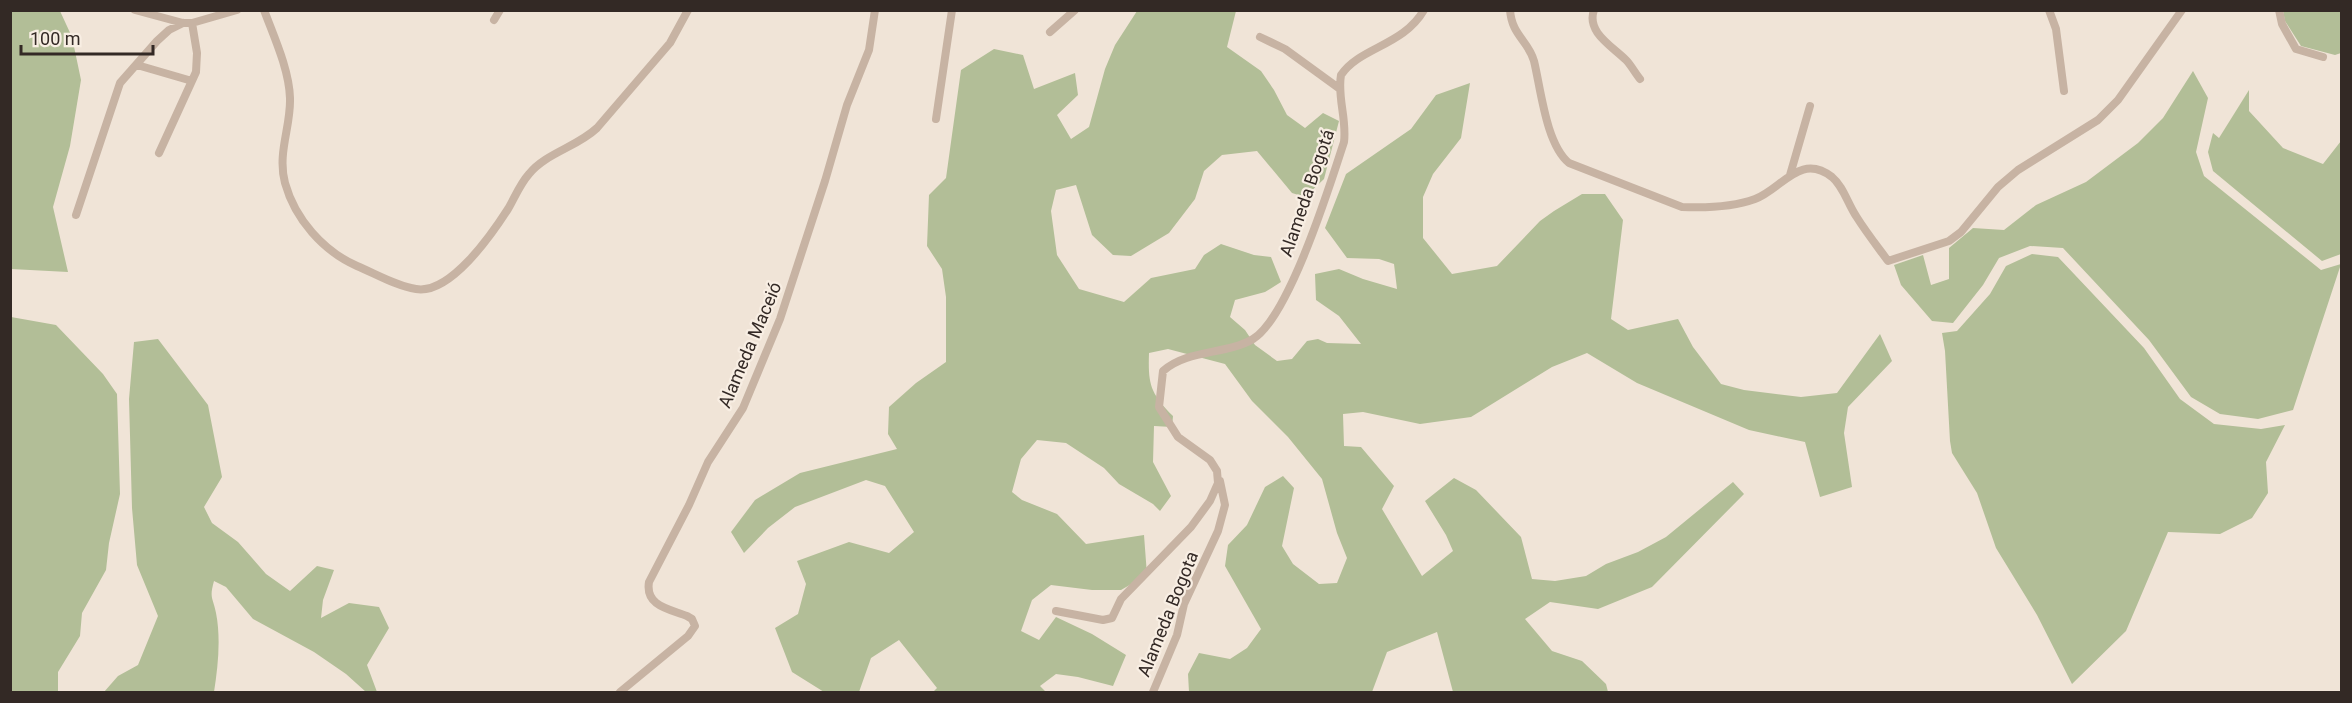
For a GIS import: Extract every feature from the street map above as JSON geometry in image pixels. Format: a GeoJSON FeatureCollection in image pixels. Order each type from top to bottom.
{"type":"FeatureCollection","features":[{"type":"Feature","properties":{"kind":"street"},"geometry":{"type":"LineString","coordinates":[[135,10],[183,23],[192,23],[237,10]]}},
{"type":"Feature","properties":{"kind":"street"},"geometry":{"type":"LineString","coordinates":[[264,10],[274,36],[290,95],[282,168],[293,206],[304,223],[336,255],[393,281],[421,290],[451,279],[500,220],[532,170],[584,139],[597,128],[670,43],[688,10]]}},
{"type":"Feature","properties":{"kind":"street"},"geometry":{"type":"LineString","coordinates":[[494,20],[500,10]]}},
{"type":"Feature","properties":{"kind":"street","name":"Alameda Maceió"},"geometry":{"type":"LineString","coordinates":[[620,693],[693,630],[692,619],[654,602],[649,594],[649,582],[689,505],[708,462],[743,408],[780,319],[847,105],[869,50],[874,10]]}},
{"type":"Feature","properties":{"kind":"street"},"geometry":{"type":"LineString","coordinates":[[936,119],[952,10]]}},
{"type":"Feature","properties":{"kind":"street"},"geometry":{"type":"LineString","coordinates":[[1050,32],[1075,10]]}},
{"type":"Feature","properties":{"kind":"street"},"geometry":{"type":"LineString","coordinates":[[1340,89],[1341,75],[1346,69],[1356,60],[1397,38],[1416,21],[1424,10]]}},
{"type":"Feature","properties":{"kind":"street"},"geometry":{"type":"LineString","coordinates":[[1510,10],[1514,31],[1534,60],[1553,141],[1562,157],[1569,163],[1682,207],[1702,208],[1746,202],[1767,192],[1790,175],[1808,168],[1825,173],[1838,183],[1857,218],[1888,261],[1949,241],[1961,232],[1998,187],[2018,170],[2098,120],[2132,82],[2182,10]]}},
{"type":"Feature","properties":{"kind":"street"},"geometry":{"type":"LineString","coordinates":[[1594,10],[1591,18],[1593,26],[1627,61],[1640,79]]}},
{"type":"Feature","properties":{"kind":"street"},"geometry":{"type":"LineString","coordinates":[[2049,10],[2056,29],[2064,91]]}},
{"type":"Feature","properties":{"kind":"street"},"geometry":{"type":"LineString","coordinates":[[2279,10],[2282,24],[2296,49],[2323,57]]}},
{"type":"Feature","properties":{"kind":"street"},"geometry":{"type":"LineString","coordinates":[[76,215],[120,83],[169,30],[183,23]]}},
{"type":"Feature","properties":{"kind":"street"},"geometry":{"type":"LineString","coordinates":[[159,153],[196,72],[197,53],[192,23]]}},
{"type":"Feature","properties":{"kind":"street"},"geometry":{"type":"LineString","coordinates":[[1260,37],[1285,50],[1340,89]]}},
{"type":"Feature","properties":{"kind":"street"},"geometry":{"type":"LineString","coordinates":[[137,65],[192,81]]}},
{"type":"Feature","properties":{"kind":"street","name":"Alameda Bogotá"},"geometry":{"type":"LineString","coordinates":[[1219,477],[1210,460],[1178,437],[1160,409],[1159,392],[1163,371],[1179,362],[1253,339],[1273,319],[1293,282],[1344,142],[1345,120],[1340,89]]}},
{"type":"Feature","properties":{"kind":"street"},"geometry":{"type":"LineString","coordinates":[[1790,175],[1810,106]]}},
{"type":"Feature","properties":{"kind":"street"},"geometry":{"type":"LineString","coordinates":[[1056,611],[1103,620],[1112,618],[1121,599],[1191,527],[1216,492],[1219,477]]}},
{"type":"Feature","properties":{"kind":"street","name":"Alameda Bogota"},"geometry":{"type":"LineString","coordinates":[[1153,693],[1177,635],[1184,604],[1218,531],[1224,512],[1224,494],[1219,477]]}},
{"type":"Feature","properties":{"kind":"green space"},"geometry":{"type":"Polygon","coordinates":[[[10,11],[60,11],[72,37],[81,80],[70,146],[53,207],[68,272],[11,269],[10,11]]]}},
{"type":"Feature","properties":{"kind":"green space"},"geometry":{"type":"Polygon","coordinates":[[[1137,11],[1236,11],[1227,47],[1261,71],[1287,115],[1305,128],[1323,113],[1339,121],[1324,179],[1305,197],[1292,193],[1257,151],[1222,155],[1204,171],[1195,199],[1169,233],[1131,256],[1113,255],[1092,235],[1076,185],[1056,190],[1051,211],[1057,255],[1079,289],[1124,302],[1151,278],[1195,269],[1204,255],[1221,244],[1254,255],[1271,257],[1281,282],[1265,292],[1235,300],[1230,317],[1245,330],[1255,345],[1277,361],[1292,359],[1307,341],[1318,339],[1327,343],[1361,344],[1339,316],[1316,300],[1315,274],[1339,269],[1397,289],[1394,264],[1379,259],[1347,258],[1325,228],[1346,174],[1411,129],[1436,95],[1470,83],[1461,138],[1433,174],[1423,197],[1423,238],[1452,274],[1497,266],[1540,221],[1554,211],[1582,194],[1605,194],[1623,220],[1611,319],[1628,330],[1678,319],[1693,347],[1721,384],[1744,390],[1801,397],[1837,393],[1880,334],[1892,361],[1848,407],[1844,433],[1852,487],[1820,497],[1805,442],[1749,430],[1637,383],[1587,353],[1552,367],[1471,417],[1420,424],[1363,412],[1343,414],[1344,446],[1361,447],[1394,486],[1382,509],[1422,576],[1453,551],[1425,501],[1454,478],[1476,490],[1521,537],[1532,579],[1555,581],[1586,576],[1606,564],[1638,552],[1666,537],[1733,482],[1744,494],[1652,587],[1598,609],[1550,602],[1525,619],[1552,651],[1582,661],[1606,684],[1608,692],[1453,692],[1437,632],[1387,652],[1372,692],[1189,692],[1188,674],[1199,653],[1230,659],[1247,648],[1261,629],[1225,566],[1228,545],[1247,525],[1265,487],[1283,476],[1294,488],[1282,546],[1293,564],[1319,584],[1337,583],[1347,558],[1337,533],[1322,479],[1288,437],[1252,401],[1225,364],[1168,349],[1149,353],[1152,388],[1159,401],[1173,416],[1172,427],[1154,426],[1153,462],[1171,496],[1160,511],[1153,504],[1119,484],[1104,468],[1066,443],[1037,440],[1021,459],[1012,492],[1022,500],[1057,514],[1086,544],[1144,535],[1147,575],[1121,590],[1092,590],[1051,585],[1032,600],[1021,631],[1039,640],[1056,617],[1092,634],[1126,655],[1113,686],[1056,674],[1040,686],[1046,692],[933,692],[937,688],[899,640],[871,658],[859,692],[824,692],[792,672],[775,628],[798,614],[806,584],[797,561],[849,542],[889,553],[914,532],[885,486],[866,480],[795,507],[768,528],[744,553],[731,532],[755,500],[800,473],[897,449],[888,434],[889,407],[916,383],[946,362],[946,297],[942,269],[927,246],[929,195],[946,178],[961,70],[994,49],[1023,55],[1034,89],[1075,73],[1078,95],[1057,115],[1071,139],[1089,127],[1105,69],[1115,45],[1137,11]]]}},
{"type":"Feature","properties":{"kind":"green space"},"geometry":{"type":"Polygon","coordinates":[[[2283,11],[2341,11],[2341,53],[2335,55],[2301,46],[2285,21],[2283,11]]]}},
{"type":"Feature","properties":{"kind":"green space"},"geometry":{"type":"Polygon","coordinates":[[[2193,71],[2208,98],[2196,152],[2204,176],[2321,270],[2341,264],[2293,410],[2258,419],[2220,414],[2191,397],[2149,340],[2063,248],[2030,246],[1999,258],[1983,285],[1953,323],[1932,321],[1901,285],[1894,265],[1923,255],[1931,285],[1949,279],[1949,248],[1973,228],[2004,230],[2036,205],[2086,182],[2138,143],[2163,118],[2193,71]]]}},
{"type":"Feature","properties":{"kind":"green space"},"geometry":{"type":"Polygon","coordinates":[[[2249,90],[2249,111],[2283,148],[2323,164],[2341,141],[2341,254],[2322,261],[2213,171],[2208,152],[2213,133],[2219,138],[2249,90]]]}},
{"type":"Feature","properties":{"kind":"green space"},"geometry":{"type":"Polygon","coordinates":[[[2032,254],[2058,257],[2144,348],[2180,399],[2214,424],[2261,429],[2285,425],[2266,462],[2268,493],[2252,518],[2220,534],[2168,532],[2126,631],[2072,684],[2037,615],[1996,548],[1977,493],[1952,453],[1950,441],[1942,333],[1957,331],[1990,294],[2006,266],[2032,254]]]}},
{"type":"Feature","properties":{"kind":"green space"},"geometry":{"type":"Polygon","coordinates":[[[11,317],[56,325],[103,374],[117,394],[120,494],[109,543],[106,570],[82,613],[80,636],[58,672],[58,692],[11,692],[11,317]]]}},
{"type":"Feature","properties":{"kind":"green space"},"geometry":{"type":"Polygon","coordinates":[[[158,339],[208,405],[222,477],[204,507],[212,523],[238,542],[266,574],[290,591],[317,566],[334,570],[323,600],[321,618],[349,603],[379,607],[389,628],[367,665],[377,692],[366,692],[346,674],[314,652],[253,619],[226,587],[214,581],[212,595],[218,623],[219,642],[214,692],[104,692],[118,676],[138,665],[158,616],[137,565],[132,508],[129,399],[134,342],[158,339]]]}}]}
